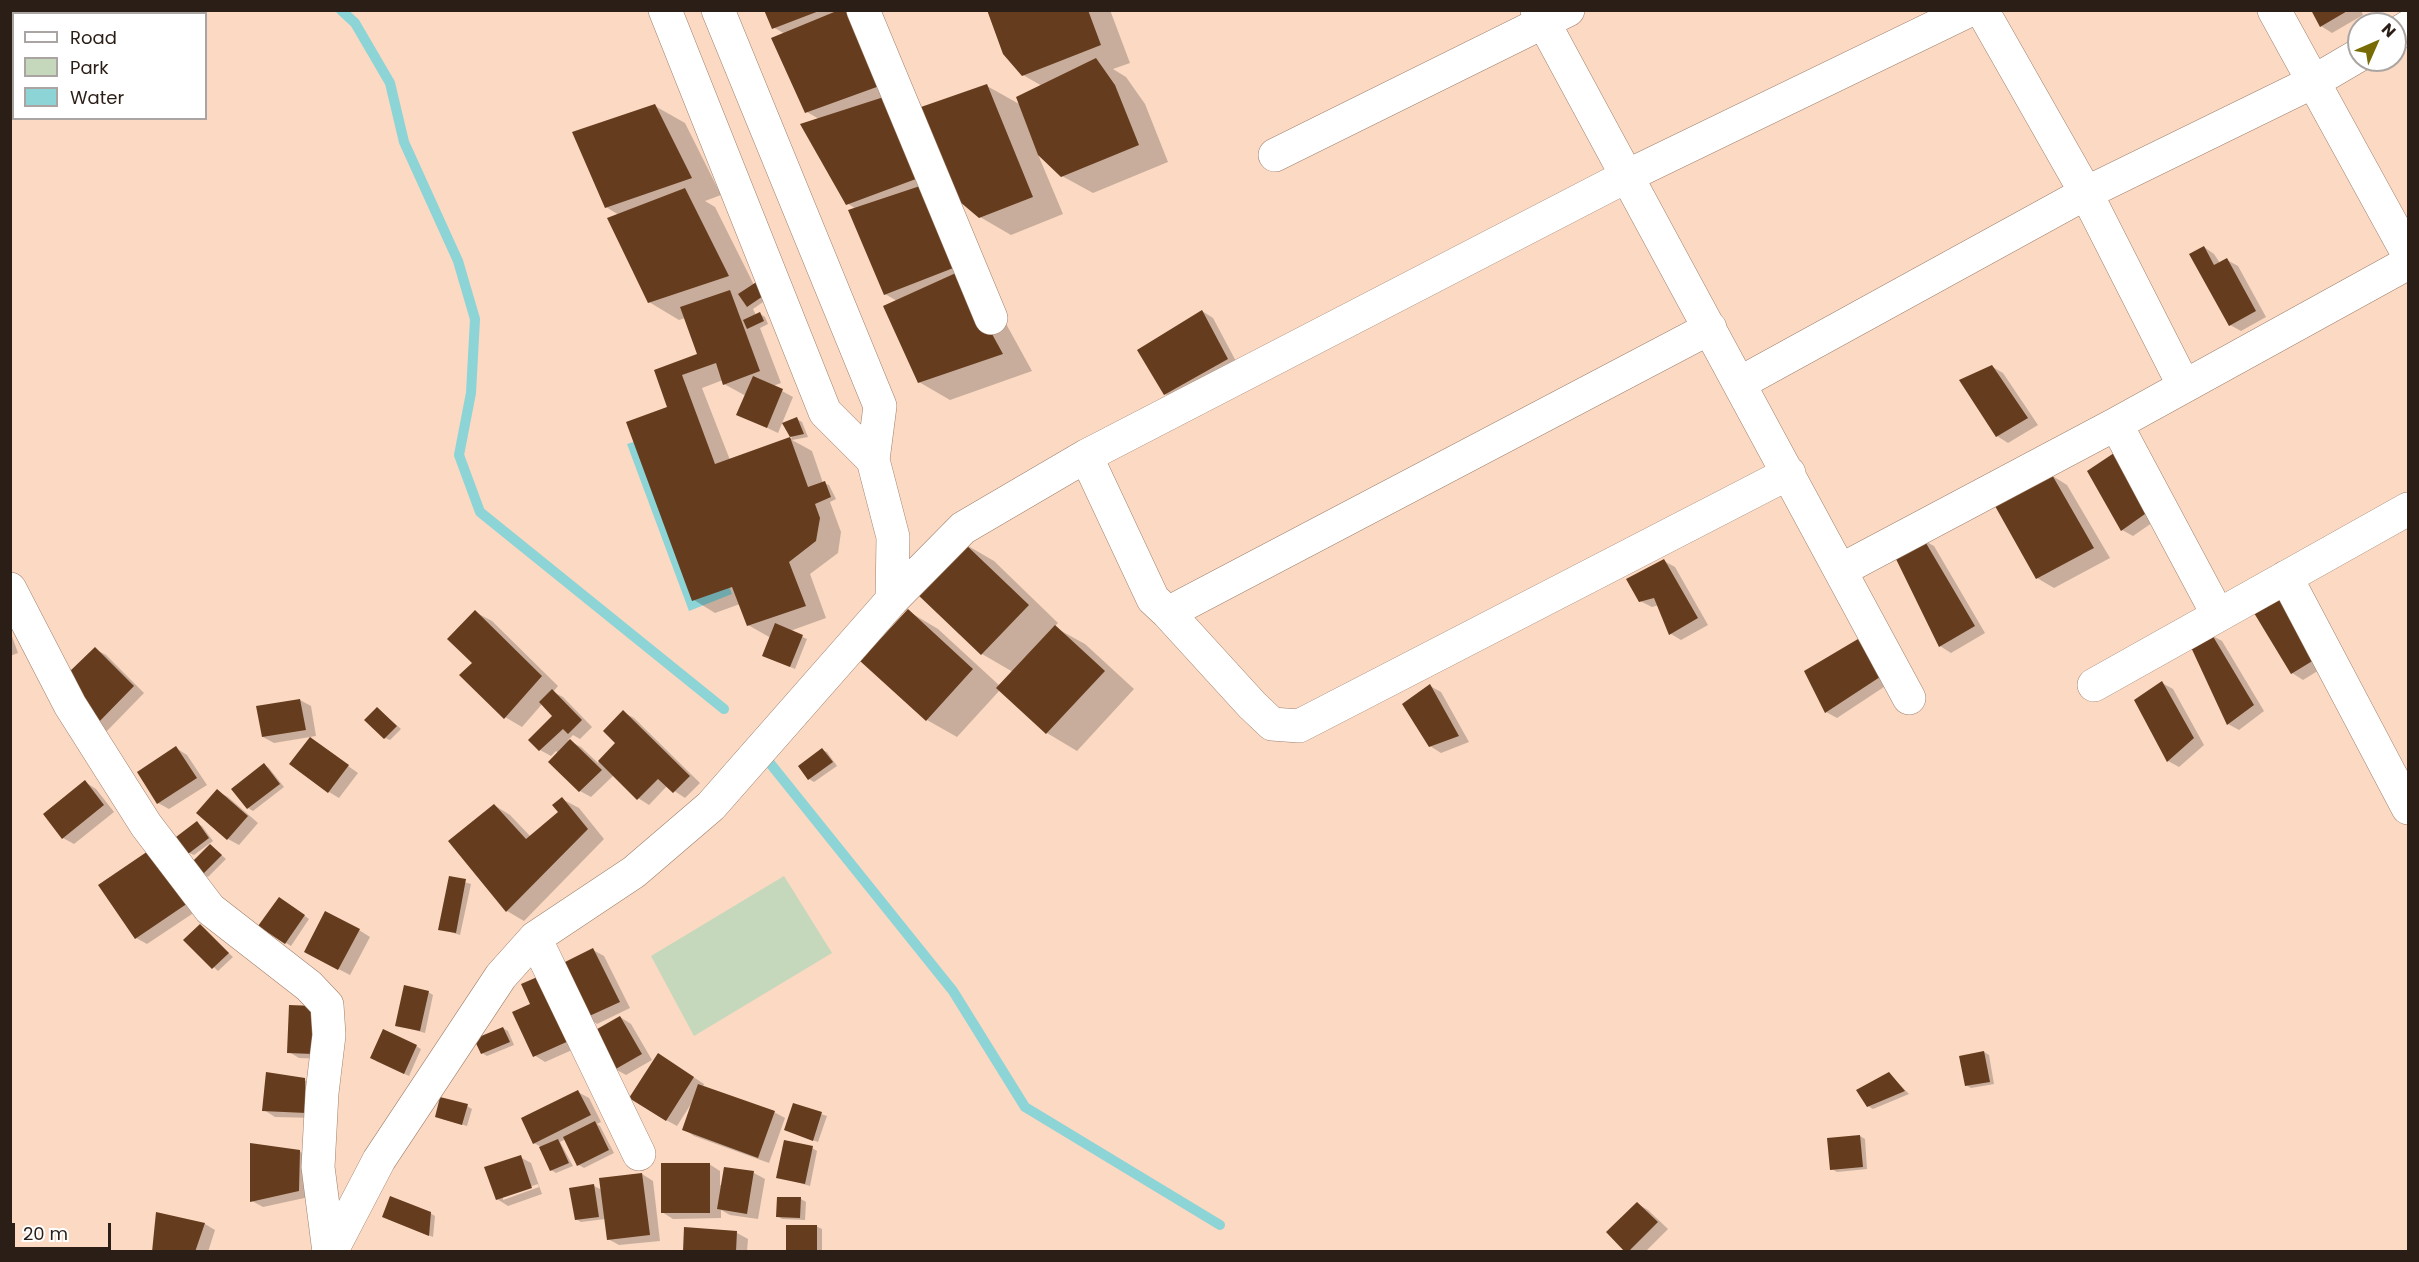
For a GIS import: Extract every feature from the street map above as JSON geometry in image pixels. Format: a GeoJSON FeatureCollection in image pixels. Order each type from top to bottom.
{"type":"FeatureCollection","features":[{"type":"Feature","properties":{"kind":"street"},"geometry":{"type":"LineString","coordinates":[[665,10],[825,412],[873,460]]}},
{"type":"Feature","properties":{"kind":"street"},"geometry":{"type":"LineString","coordinates":[[718,10],[880,406],[873,460],[893,537],[892,600]]}},
{"type":"Feature","properties":{"kind":"street"},"geometry":{"type":"LineString","coordinates":[[863,10],[991,318]]}},
{"type":"Feature","properties":{"kind":"street"},"geometry":{"type":"LineString","coordinates":[[330,1251],[379,1160],[501,976],[535,938],[634,872],[711,806],[892,600],[963,528],[1086,456],[1627,176],[1970,10]]}},
{"type":"Feature","properties":{"kind":"street"},"geometry":{"type":"LineString","coordinates":[[1982,10],[2086,193],[2184,386]]}},
{"type":"Feature","properties":{"kind":"street"},"geometry":{"type":"LineString","coordinates":[[2274,10],[2409,254]]}},
{"type":"Feature","properties":{"kind":"street"},"geometry":{"type":"LineString","coordinates":[[1275,155],[1550,15],[1627,176],[1909,698]]}},
{"type":"Feature","properties":{"kind":"street"},"geometry":{"type":"LineString","coordinates":[[1740,383],[2086,193],[2313,82],[2347,62]]}},
{"type":"Feature","properties":{"kind":"street"},"geometry":{"type":"LineString","coordinates":[[1841,570],[2116,424],[2409,263]]}},
{"type":"Feature","properties":{"kind":"street"},"geometry":{"type":"LineString","coordinates":[[1168,613],[1710,328]]}},
{"type":"Feature","properties":{"kind":"street"},"geometry":{"type":"LineString","coordinates":[[2116,424],[2218,615]]}},
{"type":"Feature","properties":{"kind":"street"},"geometry":{"type":"LineString","coordinates":[[1086,456],[1153,599],[1272,724],[1299,726],[1789,473]]}},
{"type":"Feature","properties":{"kind":"street"},"geometry":{"type":"LineString","coordinates":[[2094,685],[2409,508]]}},
{"type":"Feature","properties":{"kind":"street"},"geometry":{"type":"LineString","coordinates":[[2286,577],[2409,808]]}},
{"type":"Feature","properties":{"kind":"street"},"geometry":{"type":"LineString","coordinates":[[10,589],[70,705],[146,825],[210,909],[309,986],[327,1005],[329,1035],[322,1093],[318,1167],[330,1251]]}},
{"type":"Feature","properties":{"kind":"street"},"geometry":{"type":"LineString","coordinates":[[535,938],[639,1154]]}},
{"type":"Feature","properties":{"kind":"green space"},"geometry":{"type":"Polygon","coordinates":[[[784,876],[832,953],[694,1036],[651,956],[784,876]]]}},
{"type":"Feature","properties":{"kind":"water"},"geometry":{"type":"Polygon","coordinates":[[[670,431],[732,594],[689,611],[627,444],[670,431]]]}},
{"type":"Feature","properties":{"kind":"building"},"geometry":{"type":"Polygon","coordinates":[[[764,10],[819,10],[819,11],[772,29],[764,10]]]}},
{"type":"Feature","properties":{"kind":"building"},"geometry":{"type":"Polygon","coordinates":[[[839,10],[851,10],[885,84],[805,113],[771,38],[839,10]]]}},
{"type":"Feature","properties":{"kind":"building"},"geometry":{"type":"Polygon","coordinates":[[[987,10],[1088,10],[1101,45],[1022,76],[1003,54],[987,10]]]}},
{"type":"Feature","properties":{"kind":"building"},"geometry":{"type":"Polygon","coordinates":[[[2311,10],[2349,10],[2320,27],[2311,10]]]}},
{"type":"Feature","properties":{"kind":"building"},"geometry":{"type":"Polygon","coordinates":[[[1096,58],[1115,85],[1139,145],[1061,177],[1038,155],[1016,97],[1096,58]]]}},
{"type":"Feature","properties":{"kind":"building"},"geometry":{"type":"Polygon","coordinates":[[[987,84],[1033,197],[979,218],[953,196],[921,107],[987,84]]]}},
{"type":"Feature","properties":{"kind":"building"},"geometry":{"type":"Polygon","coordinates":[[[890,95],[924,176],[846,205],[800,124],[890,95]]]}},
{"type":"Feature","properties":{"kind":"building"},"geometry":{"type":"Polygon","coordinates":[[[655,104],[692,178],[605,208],[572,132],[655,104]]]}},
{"type":"Feature","properties":{"kind":"building"},"geometry":{"type":"Polygon","coordinates":[[[923,185],[961,265],[884,295],[848,210],[923,185]]]}},
{"type":"Feature","properties":{"kind":"building"},"geometry":{"type":"Polygon","coordinates":[[[685,188],[729,276],[648,303],[607,218],[685,188]]]}},
{"type":"Feature","properties":{"kind":"building"},"geometry":{"type":"Polygon","coordinates":[[[2204,246],[2214,265],[2227,258],[2256,311],[2229,326],[2189,254],[2204,246]]]}},
{"type":"Feature","properties":{"kind":"building"},"geometry":{"type":"Polygon","coordinates":[[[958,272],[1003,354],[918,383],[883,306],[958,272]]]}},
{"type":"Feature","properties":{"kind":"building"},"geometry":{"type":"Polygon","coordinates":[[[761,279],[769,292],[747,307],[738,294],[761,279]]]}},
{"type":"Feature","properties":{"kind":"building"},"geometry":{"type":"Polygon","coordinates":[[[730,290],[760,371],[723,385],[716,363],[682,375],[715,464],[790,437],[808,487],[825,481],[831,497],[815,504],[820,518],[816,541],[789,562],[806,606],[747,626],[732,587],[692,601],[626,422],[667,407],[654,370],[697,354],[680,307],[730,290]]]}},
{"type":"Feature","properties":{"kind":"building"},"geometry":{"type":"Polygon","coordinates":[[[1202,310],[1228,359],[1164,395],[1137,350],[1202,310]]]}},
{"type":"Feature","properties":{"kind":"building"},"geometry":{"type":"Polygon","coordinates":[[[760,312],[764,321],[747,329],[743,320],[760,312]]]}},
{"type":"Feature","properties":{"kind":"building"},"geometry":{"type":"Polygon","coordinates":[[[1992,365],[2028,418],[1996,437],[1959,380],[1992,365]]]}},
{"type":"Feature","properties":{"kind":"building"},"geometry":{"type":"Polygon","coordinates":[[[753,376],[783,389],[767,428],[736,415],[753,376]]]}},
{"type":"Feature","properties":{"kind":"building"},"geometry":{"type":"Polygon","coordinates":[[[797,417],[804,434],[790,437],[782,423],[797,417]]]}},
{"type":"Feature","properties":{"kind":"building"},"geometry":{"type":"Polygon","coordinates":[[[2117,451],[2152,509],[2121,531],[2087,471],[2117,451]]]}},
{"type":"Feature","properties":{"kind":"building"},"geometry":{"type":"Polygon","coordinates":[[[2051,473],[2094,548],[2036,579],[1995,506],[2051,473]]]}},
{"type":"Feature","properties":{"kind":"building"},"geometry":{"type":"Polygon","coordinates":[[[1923,538],[1975,626],[1939,647],[1895,557],[1923,538]]]}},
{"type":"Feature","properties":{"kind":"building"},"geometry":{"type":"Polygon","coordinates":[[[963,542],[1029,605],[981,655],[915,592],[963,542]]]}},
{"type":"Feature","properties":{"kind":"building"},"geometry":{"type":"Polygon","coordinates":[[[1664,559],[1698,618],[1669,635],[1654,598],[1639,602],[1626,579],[1664,559]]]}},
{"type":"Feature","properties":{"kind":"building"},"geometry":{"type":"Polygon","coordinates":[[[2279,591],[2319,657],[2291,674],[2251,608],[2279,591]]]}},
{"type":"Feature","properties":{"kind":"building"},"geometry":{"type":"Polygon","coordinates":[[[908,609],[973,669],[926,721],[860,661],[908,609]]]}},
{"type":"Feature","properties":{"kind":"building"},"geometry":{"type":"Polygon","coordinates":[[[475,610],[542,676],[504,719],[459,675],[472,663],[447,639],[475,610]]]}},
{"type":"Feature","properties":{"kind":"building"},"geometry":{"type":"Polygon","coordinates":[[[775,623],[803,635],[790,667],[762,656],[775,623]]]}},
{"type":"Feature","properties":{"kind":"building"},"geometry":{"type":"Polygon","coordinates":[[[1055,625],[1105,671],[1046,734],[996,688],[1055,625]]]}},
{"type":"Feature","properties":{"kind":"building"},"geometry":{"type":"Polygon","coordinates":[[[2211,633],[2254,705],[2227,725],[2189,643],[2211,633]]]}},
{"type":"Feature","properties":{"kind":"building"},"geometry":{"type":"Polygon","coordinates":[[[1858,639],[1880,677],[1825,713],[1804,671],[1858,639]]]}},
{"type":"Feature","properties":{"kind":"building"},"geometry":{"type":"Polygon","coordinates":[[[95,647],[134,686],[95,726],[67,674],[95,647]]]}},
{"type":"Feature","properties":{"kind":"building"},"geometry":{"type":"Polygon","coordinates":[[[2162,681],[2194,738],[2167,762],[2134,700],[2162,681]]]}},
{"type":"Feature","properties":{"kind":"building"},"geometry":{"type":"Polygon","coordinates":[[[1430,684],[1459,736],[1429,747],[1402,704],[1430,684]]]}},
{"type":"Feature","properties":{"kind":"building"},"geometry":{"type":"Polygon","coordinates":[[[552,689],[582,720],[568,734],[563,729],[539,751],[528,740],[552,716],[539,702],[552,689]]]}},
{"type":"Feature","properties":{"kind":"building"},"geometry":{"type":"Polygon","coordinates":[[[300,699],[306,730],[262,737],[256,706],[300,699]]]}},
{"type":"Feature","properties":{"kind":"building"},"geometry":{"type":"Polygon","coordinates":[[[377,707],[397,726],[384,739],[364,720],[377,707]]]}},
{"type":"Feature","properties":{"kind":"building"},"geometry":{"type":"Polygon","coordinates":[[[623,710],[690,776],[673,793],[658,779],[637,800],[598,761],[615,743],[603,731],[623,710]]]}},
{"type":"Feature","properties":{"kind":"building"},"geometry":{"type":"Polygon","coordinates":[[[310,737],[349,765],[328,793],[289,764],[310,737]]]}},
{"type":"Feature","properties":{"kind":"building"},"geometry":{"type":"Polygon","coordinates":[[[570,739],[602,770],[579,792],[548,762],[570,739]]]}},
{"type":"Feature","properties":{"kind":"building"},"geometry":{"type":"Polygon","coordinates":[[[176,746],[197,778],[157,804],[137,772],[176,746]]]}},
{"type":"Feature","properties":{"kind":"building"},"geometry":{"type":"Polygon","coordinates":[[[822,748],[833,762],[808,780],[798,766],[822,748]]]}},
{"type":"Feature","properties":{"kind":"building"},"geometry":{"type":"Polygon","coordinates":[[[264,763],[280,784],[247,809],[231,789],[264,763]]]}},
{"type":"Feature","properties":{"kind":"building"},"geometry":{"type":"Polygon","coordinates":[[[85,780],[104,805],[62,839],[43,814],[85,780]]]}},
{"type":"Feature","properties":{"kind":"building"},"geometry":{"type":"Polygon","coordinates":[[[217,789],[248,816],[227,840],[196,813],[217,789]]]}},
{"type":"Feature","properties":{"kind":"building"},"geometry":{"type":"Polygon","coordinates":[[[562,797],[588,829],[506,912],[448,841],[494,804],[526,839],[558,812],[552,805],[562,797]]]}},
{"type":"Feature","properties":{"kind":"building"},"geometry":{"type":"Polygon","coordinates":[[[197,821],[209,838],[188,854],[176,837],[197,821]]]}},
{"type":"Feature","properties":{"kind":"building"},"geometry":{"type":"Polygon","coordinates":[[[210,844],[222,855],[202,875],[190,864],[210,844]]]}},
{"type":"Feature","properties":{"kind":"building"},"geometry":{"type":"Polygon","coordinates":[[[154,847],[191,901],[135,939],[98,885],[154,847]]]}},
{"type":"Feature","properties":{"kind":"building"},"geometry":{"type":"Polygon","coordinates":[[[449,876],[466,879],[456,933],[438,930],[449,876]]]}},
{"type":"Feature","properties":{"kind":"building"},"geometry":{"type":"Polygon","coordinates":[[[279,897],[305,915],[285,944],[258,926],[279,897]]]}},
{"type":"Feature","properties":{"kind":"building"},"geometry":{"type":"Polygon","coordinates":[[[325,911],[360,929],[338,970],[304,952],[325,911]]]}},
{"type":"Feature","properties":{"kind":"building"},"geometry":{"type":"Polygon","coordinates":[[[200,924],[229,953],[212,969],[183,940],[200,924]]]}},
{"type":"Feature","properties":{"kind":"building"},"geometry":{"type":"Polygon","coordinates":[[[593,948],[620,1002],[585,1018],[559,965],[593,948]]]}},
{"type":"Feature","properties":{"kind":"building"},"geometry":{"type":"Polygon","coordinates":[[[542,975],[571,1040],[533,1057],[512,1012],[530,1004],[521,984],[542,975]]]}},
{"type":"Feature","properties":{"kind":"building"},"geometry":{"type":"Polygon","coordinates":[[[404,985],[429,991],[420,1031],[395,1026],[404,985]]]}},
{"type":"Feature","properties":{"kind":"building"},"geometry":{"type":"Polygon","coordinates":[[[289,1005],[315,1006],[313,1054],[287,1053],[289,1005]]]}},
{"type":"Feature","properties":{"kind":"building"},"geometry":{"type":"Polygon","coordinates":[[[620,1016],[642,1054],[614,1070],[592,1032],[620,1016]]]}},
{"type":"Feature","properties":{"kind":"building"},"geometry":{"type":"Polygon","coordinates":[[[503,1027],[510,1042],[481,1054],[474,1039],[503,1027]]]}},
{"type":"Feature","properties":{"kind":"building"},"geometry":{"type":"Polygon","coordinates":[[[383,1029],[417,1045],[404,1074],[370,1058],[383,1029]]]}},
{"type":"Feature","properties":{"kind":"building"},"geometry":{"type":"Polygon","coordinates":[[[1984,1051],[1990,1082],[1965,1086],[1959,1056],[1984,1051]]]}},
{"type":"Feature","properties":{"kind":"building"},"geometry":{"type":"Polygon","coordinates":[[[658,1053],[694,1077],[666,1121],[629,1098],[658,1053]]]}},
{"type":"Feature","properties":{"kind":"building"},"geometry":{"type":"Polygon","coordinates":[[[266,1072],[305,1078],[306,1113],[262,1111],[266,1072]]]}},
{"type":"Feature","properties":{"kind":"building"},"geometry":{"type":"Polygon","coordinates":[[[1889,1072],[1905,1091],[1867,1107],[1856,1090],[1889,1072]]]}},
{"type":"Feature","properties":{"kind":"building"},"geometry":{"type":"Polygon","coordinates":[[[698,1084],[775,1111],[758,1158],[682,1130],[698,1084]]]}},
{"type":"Feature","properties":{"kind":"building"},"geometry":{"type":"Polygon","coordinates":[[[578,1090],[591,1115],[533,1144],[521,1118],[578,1090]]]}},
{"type":"Feature","properties":{"kind":"building"},"geometry":{"type":"Polygon","coordinates":[[[440,1097],[468,1104],[462,1125],[435,1117],[440,1097]]]}},
{"type":"Feature","properties":{"kind":"building"},"geometry":{"type":"Polygon","coordinates":[[[793,1103],[822,1112],[813,1141],[784,1130],[793,1103]]]}},
{"type":"Feature","properties":{"kind":"building"},"geometry":{"type":"Polygon","coordinates":[[[595,1121],[609,1150],[577,1166],[563,1137],[595,1121]]]}},
{"type":"Feature","properties":{"kind":"building"},"geometry":{"type":"Polygon","coordinates":[[[1860,1135],[1863,1167],[1830,1170],[1827,1138],[1860,1135]]]}},
{"type":"Feature","properties":{"kind":"building"},"geometry":{"type":"Polygon","coordinates":[[[558,1139],[569,1163],[550,1171],[539,1147],[558,1139]]]}},
{"type":"Feature","properties":{"kind":"building"},"geometry":{"type":"Polygon","coordinates":[[[784,1140],[813,1146],[805,1184],[776,1178],[784,1140]]]}},
{"type":"Feature","properties":{"kind":"building"},"geometry":{"type":"Polygon","coordinates":[[[250,1143],[300,1150],[299,1191],[250,1202],[250,1143]]]}},
{"type":"Feature","properties":{"kind":"building"},"geometry":{"type":"Polygon","coordinates":[[[521,1155],[532,1188],[496,1200],[484,1167],[521,1155]]]}},
{"type":"Feature","properties":{"kind":"building"},"geometry":{"type":"Polygon","coordinates":[[[661,1163],[710,1163],[710,1213],[661,1213],[661,1163]]]}},
{"type":"Feature","properties":{"kind":"building"},"geometry":{"type":"Polygon","coordinates":[[[724,1167],[754,1171],[747,1214],[717,1209],[724,1167]]]}},
{"type":"Feature","properties":{"kind":"building"},"geometry":{"type":"Polygon","coordinates":[[[642,1173],[650,1235],[607,1240],[599,1178],[642,1173]]]}},
{"type":"Feature","properties":{"kind":"building"},"geometry":{"type":"Polygon","coordinates":[[[594,1184],[599,1217],[575,1220],[569,1188],[594,1184]]]}},
{"type":"Feature","properties":{"kind":"building"},"geometry":{"type":"Polygon","coordinates":[[[390,1196],[431,1212],[429,1236],[382,1217],[390,1196]]]}},
{"type":"Feature","properties":{"kind":"building"},"geometry":{"type":"Polygon","coordinates":[[[777,1197],[801,1197],[800,1218],[776,1217],[777,1197]]]}},
{"type":"Feature","properties":{"kind":"building"},"geometry":{"type":"Polygon","coordinates":[[[1637,1202],[1658,1222],[1628,1252],[1625,1252],[1606,1232],[1637,1202]]]}},
{"type":"Feature","properties":{"kind":"building"},"geometry":{"type":"Polygon","coordinates":[[[156,1212],[205,1223],[195,1252],[152,1252],[156,1212]]]}},
{"type":"Feature","properties":{"kind":"building"},"geometry":{"type":"Polygon","coordinates":[[[786,1225],[817,1225],[817,1250],[786,1250],[786,1225]]]}},
{"type":"Feature","properties":{"kind":"building"},"geometry":{"type":"Polygon","coordinates":[[[684,1227],[737,1231],[736,1252],[683,1252],[684,1227]]]}},
{"type":"Feature","properties":{"kind":"waterway"},"geometry":{"type":"LineString","coordinates":[[341,10],[355,23],[390,83],[404,142],[458,261],[475,319],[471,393],[459,455],[480,512],[724,709]]}},
{"type":"Feature","properties":{"kind":"waterway"},"geometry":{"type":"LineString","coordinates":[[765,757],[953,991],[1025,1107],[1220,1225]]}}]}
